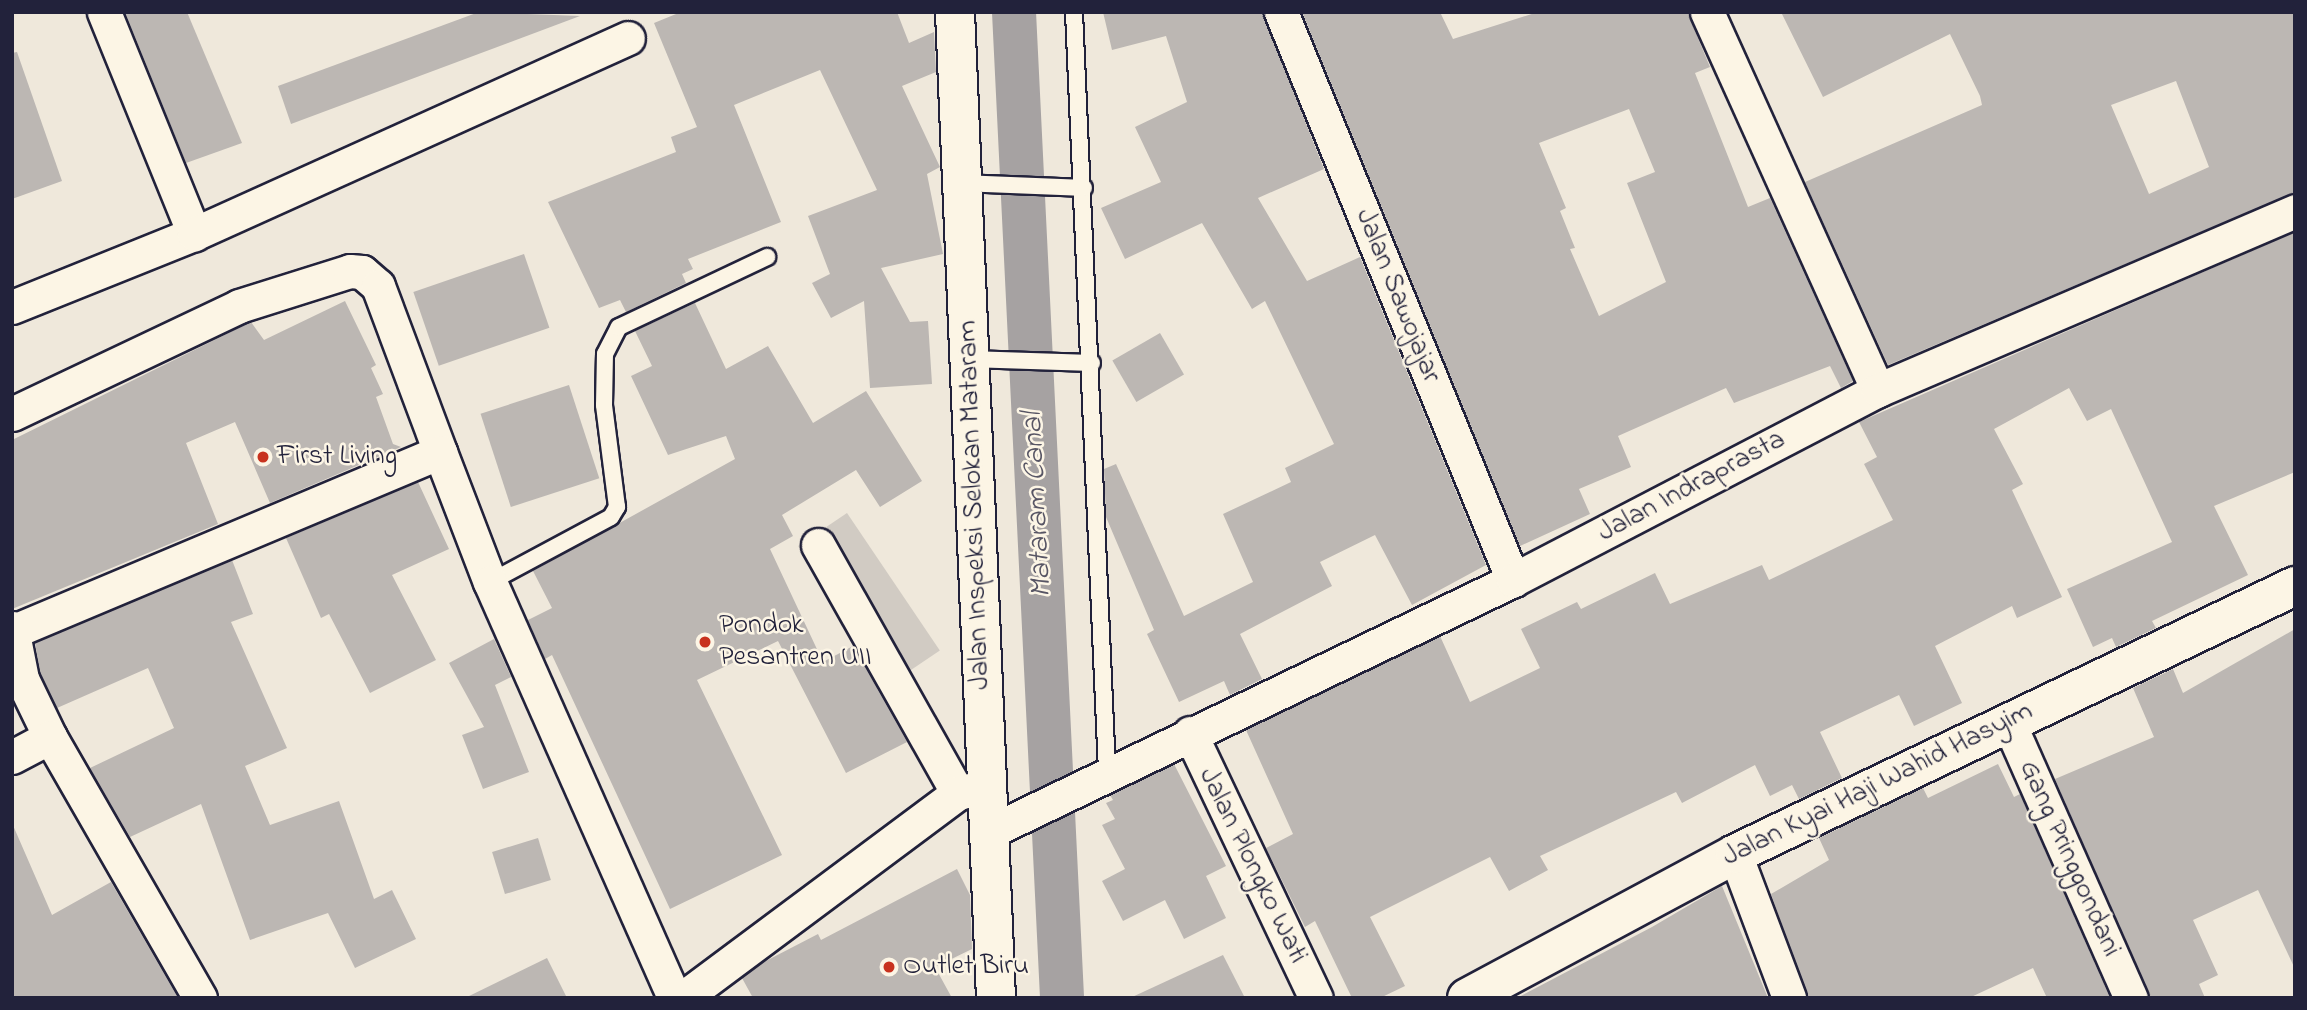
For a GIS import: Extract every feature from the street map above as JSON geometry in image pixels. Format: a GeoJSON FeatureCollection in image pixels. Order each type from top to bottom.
{"type":"FeatureCollection","features":[{"type":"Feature","properties":{"kind":"main road","name":"Jalan Inspeksi Selokan Mataram"},"geometry":{"type":"LineString","coordinates":[[955,12],[977,183],[969,359],[973,790],[989,832],[996,998]]}},
{"type":"Feature","properties":{"kind":"main road","name":"Jalan Kyai Haji Wahid Hasyim"},"geometry":{"type":"LineString","coordinates":[[1467,998],[1735,854],[2008,720],[2295,586]]}},
{"type":"Feature","properties":{"kind":"street"},"geometry":{"type":"LineString","coordinates":[[104,12],[194,234]]}},
{"type":"Feature","properties":{"kind":"street","name":"Jalan Sawojajar"},"geometry":{"type":"LineString","coordinates":[[1281,12],[1513,580]]}},
{"type":"Feature","properties":{"kind":"street"},"geometry":{"type":"LineString","coordinates":[[1707,12],[1878,390]]}},
{"type":"Feature","properties":{"kind":"street"},"geometry":{"type":"LineString","coordinates":[[12,307],[194,234],[628,38]]}},
{"type":"Feature","properties":{"kind":"street","name":"Jalan Indraprasta"},"geometry":{"type":"LineString","coordinates":[[989,832],[1101,775],[1513,580],[1878,390],[2295,211]]}},
{"type":"Feature","properties":{"kind":"street"},"geometry":{"type":"LineString","coordinates":[[12,414],[239,306],[350,271],[362,272],[378,286],[490,582],[674,998]]}},
{"type":"Feature","properties":{"kind":"street"},"geometry":{"type":"LineString","coordinates":[[200,998],[50,737],[22,679],[13,629],[440,452]]}},
{"type":"Feature","properties":{"kind":"street"},"geometry":{"type":"LineString","coordinates":[[683,998],[973,790],[818,545]]}},
{"type":"Feature","properties":{"kind":"street","name":"Gang Pringgondani"},"geometry":{"type":"LineString","coordinates":[[2008,720],[2131,998]]}},
{"type":"Feature","properties":{"kind":"street","name":"Jalan Plongko Wati"},"geometry":{"type":"LineString","coordinates":[[1189,733],[1316,998]]}},
{"type":"Feature","properties":{"kind":"street"},"geometry":{"type":"LineString","coordinates":[[12,757],[50,737]]}},
{"type":"Feature","properties":{"kind":"street"},"geometry":{"type":"LineString","coordinates":[[1735,854],[1789,998]]}},
{"type":"Feature","properties":{"kind":"lane"},"geometry":{"type":"LineString","coordinates":[[1074,12],[1092,363],[1101,775]]}},
{"type":"Feature","properties":{"kind":"lane"},"geometry":{"type":"LineString","coordinates":[[977,183],[1084,188]]}},
{"type":"Feature","properties":{"kind":"lane"},"geometry":{"type":"LineString","coordinates":[[490,582],[611,517],[617,506],[604,405],[605,354],[620,327],[767,257]]}},
{"type":"Feature","properties":{"kind":"lane"},"geometry":{"type":"LineString","coordinates":[[969,359],[1092,363]]}},
{"type":"Feature","properties":{"kind":"shaded area"},"geometry":{"type":"Polygon","coordinates":[[[847,513],[940,651],[891,684],[798,546],[847,513]]]}},
{"type":"Feature","properties":{"kind":"building"},"geometry":{"type":"Polygon","coordinates":[[[125,12],[187,12],[242,143],[186,163],[125,12]]]}},
{"type":"Feature","properties":{"kind":"building"},"geometry":{"type":"Polygon","coordinates":[[[479,12],[580,16],[291,124],[278,86],[479,12]]]}},
{"type":"Feature","properties":{"kind":"building"},"geometry":{"type":"Polygon","coordinates":[[[681,12],[897,12],[909,43],[934,32],[936,72],[902,86],[940,167],[927,174],[943,254],[881,268],[910,322],[928,321],[932,384],[870,388],[864,301],[831,318],[812,283],[830,274],[808,216],[877,190],[820,70],[734,105],[781,222],[688,259],[693,269],[682,274],[686,283],[626,312],[620,300],[599,308],[548,202],[676,152],[671,137],[697,127],[654,23],[681,12]]]}},
{"type":"Feature","properties":{"kind":"building"},"geometry":{"type":"Polygon","coordinates":[[[1103,12],[1262,12],[1324,169],[1258,198],[1307,281],[1360,257],[1486,565],[1412,605],[1375,535],[1320,562],[1332,586],[1240,634],[1262,679],[1230,695],[1224,681],[1179,702],[1147,634],[1154,630],[1106,517],[1104,469],[1116,464],[1184,616],[1253,582],[1223,514],[1291,482],[1285,468],[1334,444],[1265,301],[1252,309],[1202,223],[1125,259],[1101,208],[1161,182],[1135,127],[1187,102],[1166,36],[1112,50],[1103,12]]]}},
{"type":"Feature","properties":{"kind":"building"},"geometry":{"type":"Polygon","coordinates":[[[1302,12],[1440,12],[1453,39],[1538,12],[1687,12],[1710,67],[1695,73],[1748,207],[1770,198],[1853,381],[1841,388],[1830,366],[1734,403],[1726,388],[1618,436],[1631,467],[1579,489],[1590,514],[1520,546],[1302,12]],[[1629,109],[1539,143],[1566,208],[1560,211],[1575,248],[1570,249],[1599,316],[1666,282],[1627,183],[1655,172],[1629,109]]]}},
{"type":"Feature","properties":{"kind":"building"},"geometry":{"type":"Polygon","coordinates":[[[1781,12],[2295,12],[2295,192],[1888,365],[1805,182],[1982,105],[1980,96],[1950,34],[1823,97],[1781,12]],[[2176,81],[2111,105],[2149,194],[2209,167],[2176,81]]]}},
{"type":"Feature","properties":{"kind":"building"},"geometry":{"type":"Polygon","coordinates":[[[17,52],[62,181],[12,199],[12,53],[17,52]]]}},
{"type":"Feature","properties":{"kind":"building"},"geometry":{"type":"Polygon","coordinates":[[[2295,232],[2295,472],[2214,506],[2248,575],[2152,621],[2156,628],[2116,647],[2112,638],[2093,647],[2067,589],[2172,542],[2111,409],[2087,421],[2069,388],[1994,429],[2023,484],[2012,490],[2062,597],[2017,618],[2012,606],[1935,646],[1962,703],[1914,726],[1899,695],[1820,732],[1842,778],[1799,799],[1792,785],[1770,796],[1755,765],[1682,803],[1676,792],[1540,856],[1548,870],[1509,891],[1490,857],[1370,917],[1405,986],[1380,998],[1352,998],[1315,921],[1305,927],[1266,848],[1293,834],[1246,730],[1440,636],[1470,702],[1540,668],[1521,629],[1577,602],[1581,609],[1655,573],[1670,604],[1762,565],[1769,580],[1893,520],[1864,464],[1877,457],[1859,422],[2295,232]]]}},
{"type":"Feature","properties":{"kind":"building"},"geometry":{"type":"Polygon","coordinates":[[[524,254],[549,328],[439,366],[413,292],[524,254]]]}},
{"type":"Feature","properties":{"kind":"building"},"geometry":{"type":"Polygon","coordinates":[[[345,301],[376,365],[371,368],[383,394],[376,397],[393,444],[401,447],[270,503],[235,422],[186,443],[218,524],[12,609],[12,440],[251,322],[264,340],[345,301]]]}},
{"type":"Feature","properties":{"kind":"building"},"geometry":{"type":"Polygon","coordinates":[[[695,303],[726,369],[768,346],[813,423],[866,391],[922,481],[880,507],[856,470],[782,515],[793,536],[770,549],[823,662],[853,646],[907,742],[846,773],[778,641],[697,680],[782,855],[670,909],[552,655],[545,659],[528,620],[552,608],[533,571],[735,459],[726,436],[668,455],[631,376],[652,366],[635,331],[695,303]]]}},
{"type":"Feature","properties":{"kind":"building"},"geometry":{"type":"Polygon","coordinates":[[[1160,333],[1184,375],[1136,402],[1112,361],[1160,333]]]}},
{"type":"Feature","properties":{"kind":"building"},"geometry":{"type":"Polygon","coordinates":[[[569,385],[599,478],[511,507],[481,414],[569,385]]]}},
{"type":"Feature","properties":{"kind":"building"},"geometry":{"type":"Polygon","coordinates":[[[418,482],[449,549],[392,575],[436,660],[370,693],[329,614],[321,618],[286,538],[418,482]]]}},
{"type":"Feature","properties":{"kind":"building"},"geometry":{"type":"Polygon","coordinates":[[[232,560],[253,614],[231,622],[287,748],[245,766],[270,825],[339,801],[374,899],[392,890],[416,939],[355,968],[328,913],[250,940],[201,804],[130,837],[90,768],[174,728],[148,668],[57,708],[40,673],[35,643],[232,560]]]}},
{"type":"Feature","properties":{"kind":"building"},"geometry":{"type":"Polygon","coordinates":[[[2295,629],[2295,969],[2258,890],[2193,920],[2218,975],[2199,984],[2205,998],[2150,998],[2055,779],[2154,737],[2133,688],[2173,669],[2183,693],[2295,629]]]}},
{"type":"Feature","properties":{"kind":"building"},"geometry":{"type":"Polygon","coordinates":[[[494,639],[511,677],[495,685],[529,772],[483,789],[462,735],[484,727],[449,663],[494,639]]]}},
{"type":"Feature","properties":{"kind":"building"},"geometry":{"type":"Polygon","coordinates":[[[1174,764],[1226,866],[1206,876],[1226,918],[1184,939],[1165,900],[1123,921],[1102,881],[1125,869],[1102,825],[1115,819],[1106,803],[1113,800],[1110,795],[1174,764]]]}},
{"type":"Feature","properties":{"kind":"building"},"geometry":{"type":"Polygon","coordinates":[[[1998,764],[2014,797],[2020,794],[2110,998],[2047,998],[2033,968],[1969,998],[1808,998],[1771,894],[1829,860],[1819,838],[1923,788],[1928,798],[1998,764]]]}},
{"type":"Feature","properties":{"kind":"building"},"geometry":{"type":"Polygon","coordinates":[[[12,823],[52,915],[111,882],[178,998],[12,998],[12,823]]]}},
{"type":"Feature","properties":{"kind":"building"},"geometry":{"type":"Polygon","coordinates":[[[538,838],[551,880],[505,894],[492,852],[538,838]]]}},
{"type":"Feature","properties":{"kind":"building"},"geometry":{"type":"Polygon","coordinates":[[[957,869],[970,895],[972,949],[935,967],[952,998],[753,998],[742,978],[760,964],[818,934],[821,940],[957,869]]]}},
{"type":"Feature","properties":{"kind":"building"},"geometry":{"type":"Polygon","coordinates":[[[1722,886],[1768,998],[1517,998],[1652,927],[1722,886]]]}},
{"type":"Feature","properties":{"kind":"building"},"geometry":{"type":"Polygon","coordinates":[[[1223,955],[1245,998],[1130,998],[1223,955]]]}},
{"type":"Feature","properties":{"kind":"building"},"geometry":{"type":"Polygon","coordinates":[[[547,958],[567,998],[465,998],[547,958]]]}},
{"type":"Feature","properties":{"kind":"waterway","name":"Mataram Canal"},"geometry":{"type":"LineString","coordinates":[[1014,12],[1062,998]]}},
{"type":"Feature","properties":{"kind":"place","name":"First Living"},"geometry":{"type":"Point","coordinates":[263,457]}},
{"type":"Feature","properties":{"kind":"place","name":"Pondok Pesantren UII"},"geometry":{"type":"Point","coordinates":[705,642]}},
{"type":"Feature","properties":{"kind":"place","name":"Outlet Biru"},"geometry":{"type":"Point","coordinates":[889,967]}}]}
